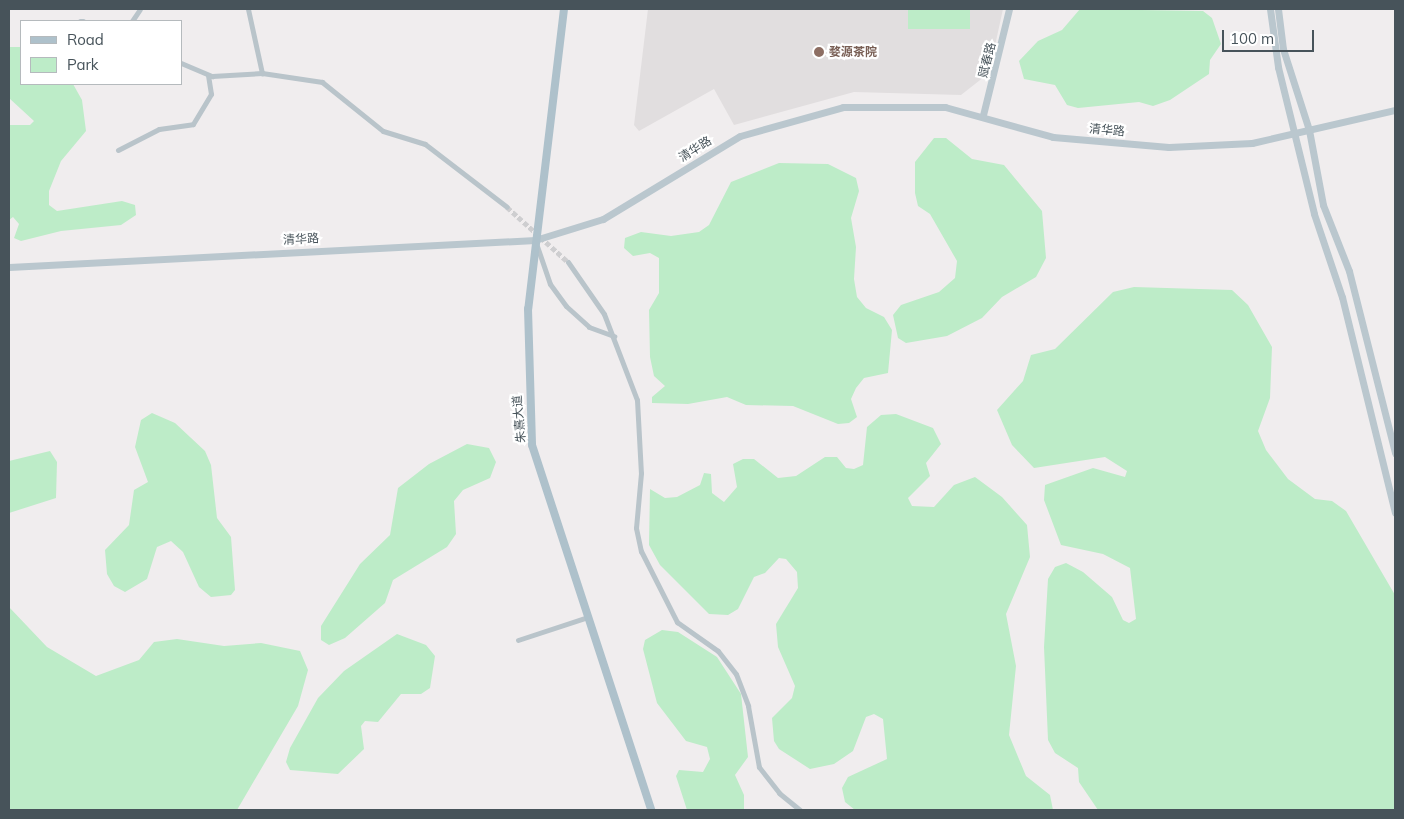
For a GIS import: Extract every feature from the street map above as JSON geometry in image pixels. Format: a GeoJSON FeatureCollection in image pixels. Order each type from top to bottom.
{"type":"FeatureCollection","features":[{"type":"Feature","properties":{"kind":"main road","name":"朱熹大道"},"geometry":{"type":"LineString","coordinates":[[564,9],[535,240],[526,349],[532,445],[651,810]]}},
{"type":"Feature","properties":{"kind":"main road","name":"赋春路"},"geometry":{"type":"LineString","coordinates":[[983,115],[1009,9]]}},
{"type":"Feature","properties":{"kind":"main road"},"geometry":{"type":"LineString","coordinates":[[1270,9],[1278,67],[1297,132],[1314,214],[1349,323],[1395,513]]}},
{"type":"Feature","properties":{"kind":"main road"},"geometry":{"type":"LineString","coordinates":[[1278,9],[1283,49],[1309,130],[1324,205],[1349,271],[1395,452]]}},
{"type":"Feature","properties":{"kind":"main road","name":"清华路"},"geometry":{"type":"LineString","coordinates":[[9,267],[535,240],[603,219],[719,146],[777,124],[843,107],[945,107],[983,115],[1053,137],[1169,147],[1252,143],[1395,110]]}},
{"type":"Feature","properties":{"kind":"street"},"geometry":{"type":"LineString","coordinates":[[133,20],[140,9]]}},
{"type":"Feature","properties":{"kind":"street"},"geometry":{"type":"LineString","coordinates":[[248,9],[262,74]]}},
{"type":"Feature","properties":{"kind":"street"},"geometry":{"type":"LineString","coordinates":[[182,63],[208,75],[262,74],[322,82],[383,131],[425,144],[508,207]]}},
{"type":"Feature","properties":{"kind":"street"},"geometry":{"type":"LineString","coordinates":[[118,150],[159,129],[193,124],[211,94],[208,75]]}},
{"type":"Feature","properties":{"kind":"street"},"geometry":{"type":"LineString","coordinates":[[535,240],[546,275],[566,306],[589,328],[614,336]]}},
{"type":"Feature","properties":{"kind":"street"},"geometry":{"type":"LineString","coordinates":[[568,262],[586,283],[614,336],[639,415],[641,473],[636,528],[641,551],[677,622],[718,651],[736,674],[748,706],[759,767],[779,793],[800,810]]}},
{"type":"Feature","properties":{"kind":"street"},"geometry":{"type":"LineString","coordinates":[[518,640],[588,617]]}},
{"type":"Feature","properties":{"kind":"shaded area","name":"婺源茶院"},"geometry":{"type":"Polygon","coordinates":[[[648,9],[1003,9],[989,73],[961,95],[854,92],[734,125],[714,89],[639,131],[634,125],[648,9]]]}},
{"type":"Feature","properties":{"kind":"green space"},"geometry":{"type":"Polygon","coordinates":[[[908,9],[970,9],[970,29],[908,29],[908,9]]]}},
{"type":"Feature","properties":{"kind":"green space"},"geometry":{"type":"Polygon","coordinates":[[[1080,9],[1203,11],[1212,18],[1221,44],[1210,60],[1209,74],[1170,100],[1153,106],[1139,102],[1078,108],[1067,105],[1055,85],[1024,79],[1019,61],[1038,41],[1062,30],[1080,9]]]}},
{"type":"Feature","properties":{"kind":"green space"},"geometry":{"type":"Polygon","coordinates":[[[9,47],[20,47],[20,85],[74,85],[82,100],[86,131],[61,161],[49,191],[49,205],[57,211],[122,201],[135,205],[136,215],[121,225],[61,231],[21,241],[14,238],[19,224],[13,217],[9,220],[9,125],[30,125],[34,121],[9,98],[9,47]]]}},
{"type":"Feature","properties":{"kind":"green space"},"geometry":{"type":"Polygon","coordinates":[[[934,138],[946,138],[972,159],[1004,165],[1042,211],[1046,258],[1036,277],[1002,297],[982,318],[947,336],[906,343],[898,338],[893,315],[901,305],[939,292],[955,278],[957,261],[930,214],[918,206],[915,193],[915,162],[934,138]]]}},
{"type":"Feature","properties":{"kind":"green space"},"geometry":{"type":"Polygon","coordinates":[[[779,163],[828,164],[856,178],[859,191],[851,218],[856,247],[854,279],[857,297],[866,308],[884,317],[892,330],[888,373],[864,378],[856,388],[851,399],[857,417],[849,423],[838,424],[793,406],[746,405],[727,397],[688,404],[652,403],[652,397],[665,386],[654,376],[650,357],[649,310],[659,293],[659,258],[650,253],[633,256],[624,248],[625,238],[641,232],[671,236],[699,232],[709,225],[731,182],[779,163]]]}},
{"type":"Feature","properties":{"kind":"green space"},"geometry":{"type":"Polygon","coordinates":[[[1134,287],[1232,290],[1248,305],[1272,347],[1270,398],[1258,431],[1266,450],[1288,479],[1315,499],[1332,501],[1346,511],[1395,595],[1395,810],[1098,810],[1079,782],[1078,768],[1055,753],[1048,740],[1044,647],[1048,579],[1055,567],[1066,563],[1083,572],[1112,597],[1123,620],[1129,623],[1136,619],[1130,568],[1103,554],[1061,545],[1044,500],[1045,485],[1093,468],[1125,477],[1127,471],[1105,457],[1034,468],[1012,445],[997,410],[1023,381],[1031,355],[1055,349],[1113,292],[1134,287]]]}},
{"type":"Feature","properties":{"kind":"green space"},"geometry":{"type":"Polygon","coordinates":[[[152,413],[175,423],[205,451],[211,465],[217,518],[231,537],[235,590],[231,595],[211,597],[199,587],[183,552],[171,541],[157,547],[147,579],[125,592],[114,586],[107,574],[105,550],[129,525],[134,490],[148,482],[135,447],[141,420],[152,413]]]}},
{"type":"Feature","properties":{"kind":"green space"},"geometry":{"type":"Polygon","coordinates":[[[896,414],[933,428],[941,444],[926,463],[930,476],[908,498],[912,506],[934,507],[954,485],[975,477],[1002,497],[1027,525],[1030,557],[1006,614],[1016,666],[1009,735],[1026,776],[1050,795],[1053,810],[855,810],[845,802],[842,788],[848,777],[887,759],[883,719],[874,714],[866,717],[853,751],[834,764],[810,769],[779,749],[774,741],[772,718],[792,698],[795,686],[778,647],[776,624],[798,588],[797,572],[786,559],[779,558],[765,573],[754,577],[738,609],[728,615],[709,614],[660,565],[649,545],[650,489],[665,498],[677,497],[700,485],[704,473],[711,474],[712,493],[724,502],[737,487],[733,464],[743,459],[754,459],[778,478],[796,476],[825,457],[837,457],[846,468],[854,469],[863,465],[867,427],[881,415],[896,414]]]}},
{"type":"Feature","properties":{"kind":"green space"},"geometry":{"type":"Polygon","coordinates":[[[467,444],[489,448],[496,462],[490,478],[463,490],[454,501],[456,534],[447,547],[393,580],[385,603],[345,638],[329,645],[321,640],[321,626],[360,564],[390,535],[398,488],[429,464],[467,444]]]}},
{"type":"Feature","properties":{"kind":"green space"},"geometry":{"type":"Polygon","coordinates":[[[50,451],[57,462],[56,498],[9,513],[9,461],[50,451]]]}},
{"type":"Feature","properties":{"kind":"green space"},"geometry":{"type":"Polygon","coordinates":[[[9,607],[47,647],[96,676],[139,660],[154,642],[177,639],[224,646],[261,643],[300,651],[308,670],[298,706],[237,810],[9,810],[9,607]]]}},
{"type":"Feature","properties":{"kind":"green space"},"geometry":{"type":"Polygon","coordinates":[[[662,630],[678,632],[717,657],[741,694],[748,757],[735,775],[744,795],[744,810],[687,810],[676,776],[679,770],[703,772],[710,759],[707,747],[686,741],[657,703],[643,649],[645,640],[662,630]]]}},
{"type":"Feature","properties":{"kind":"green space"},"geometry":{"type":"Polygon","coordinates":[[[397,634],[426,645],[435,656],[430,688],[421,694],[401,694],[378,722],[365,721],[361,726],[364,749],[338,774],[290,770],[286,762],[290,748],[318,698],[344,671],[397,634]]]}},
{"type":"Feature","properties":{"kind":"tunnel"},"geometry":{"type":"LineString","coordinates":[[507,207],[568,262]]}},
{"type":"Feature","properties":{"kind":"place","name":"婺源茶院"},"geometry":{"type":"Point","coordinates":[819,52]}}]}
